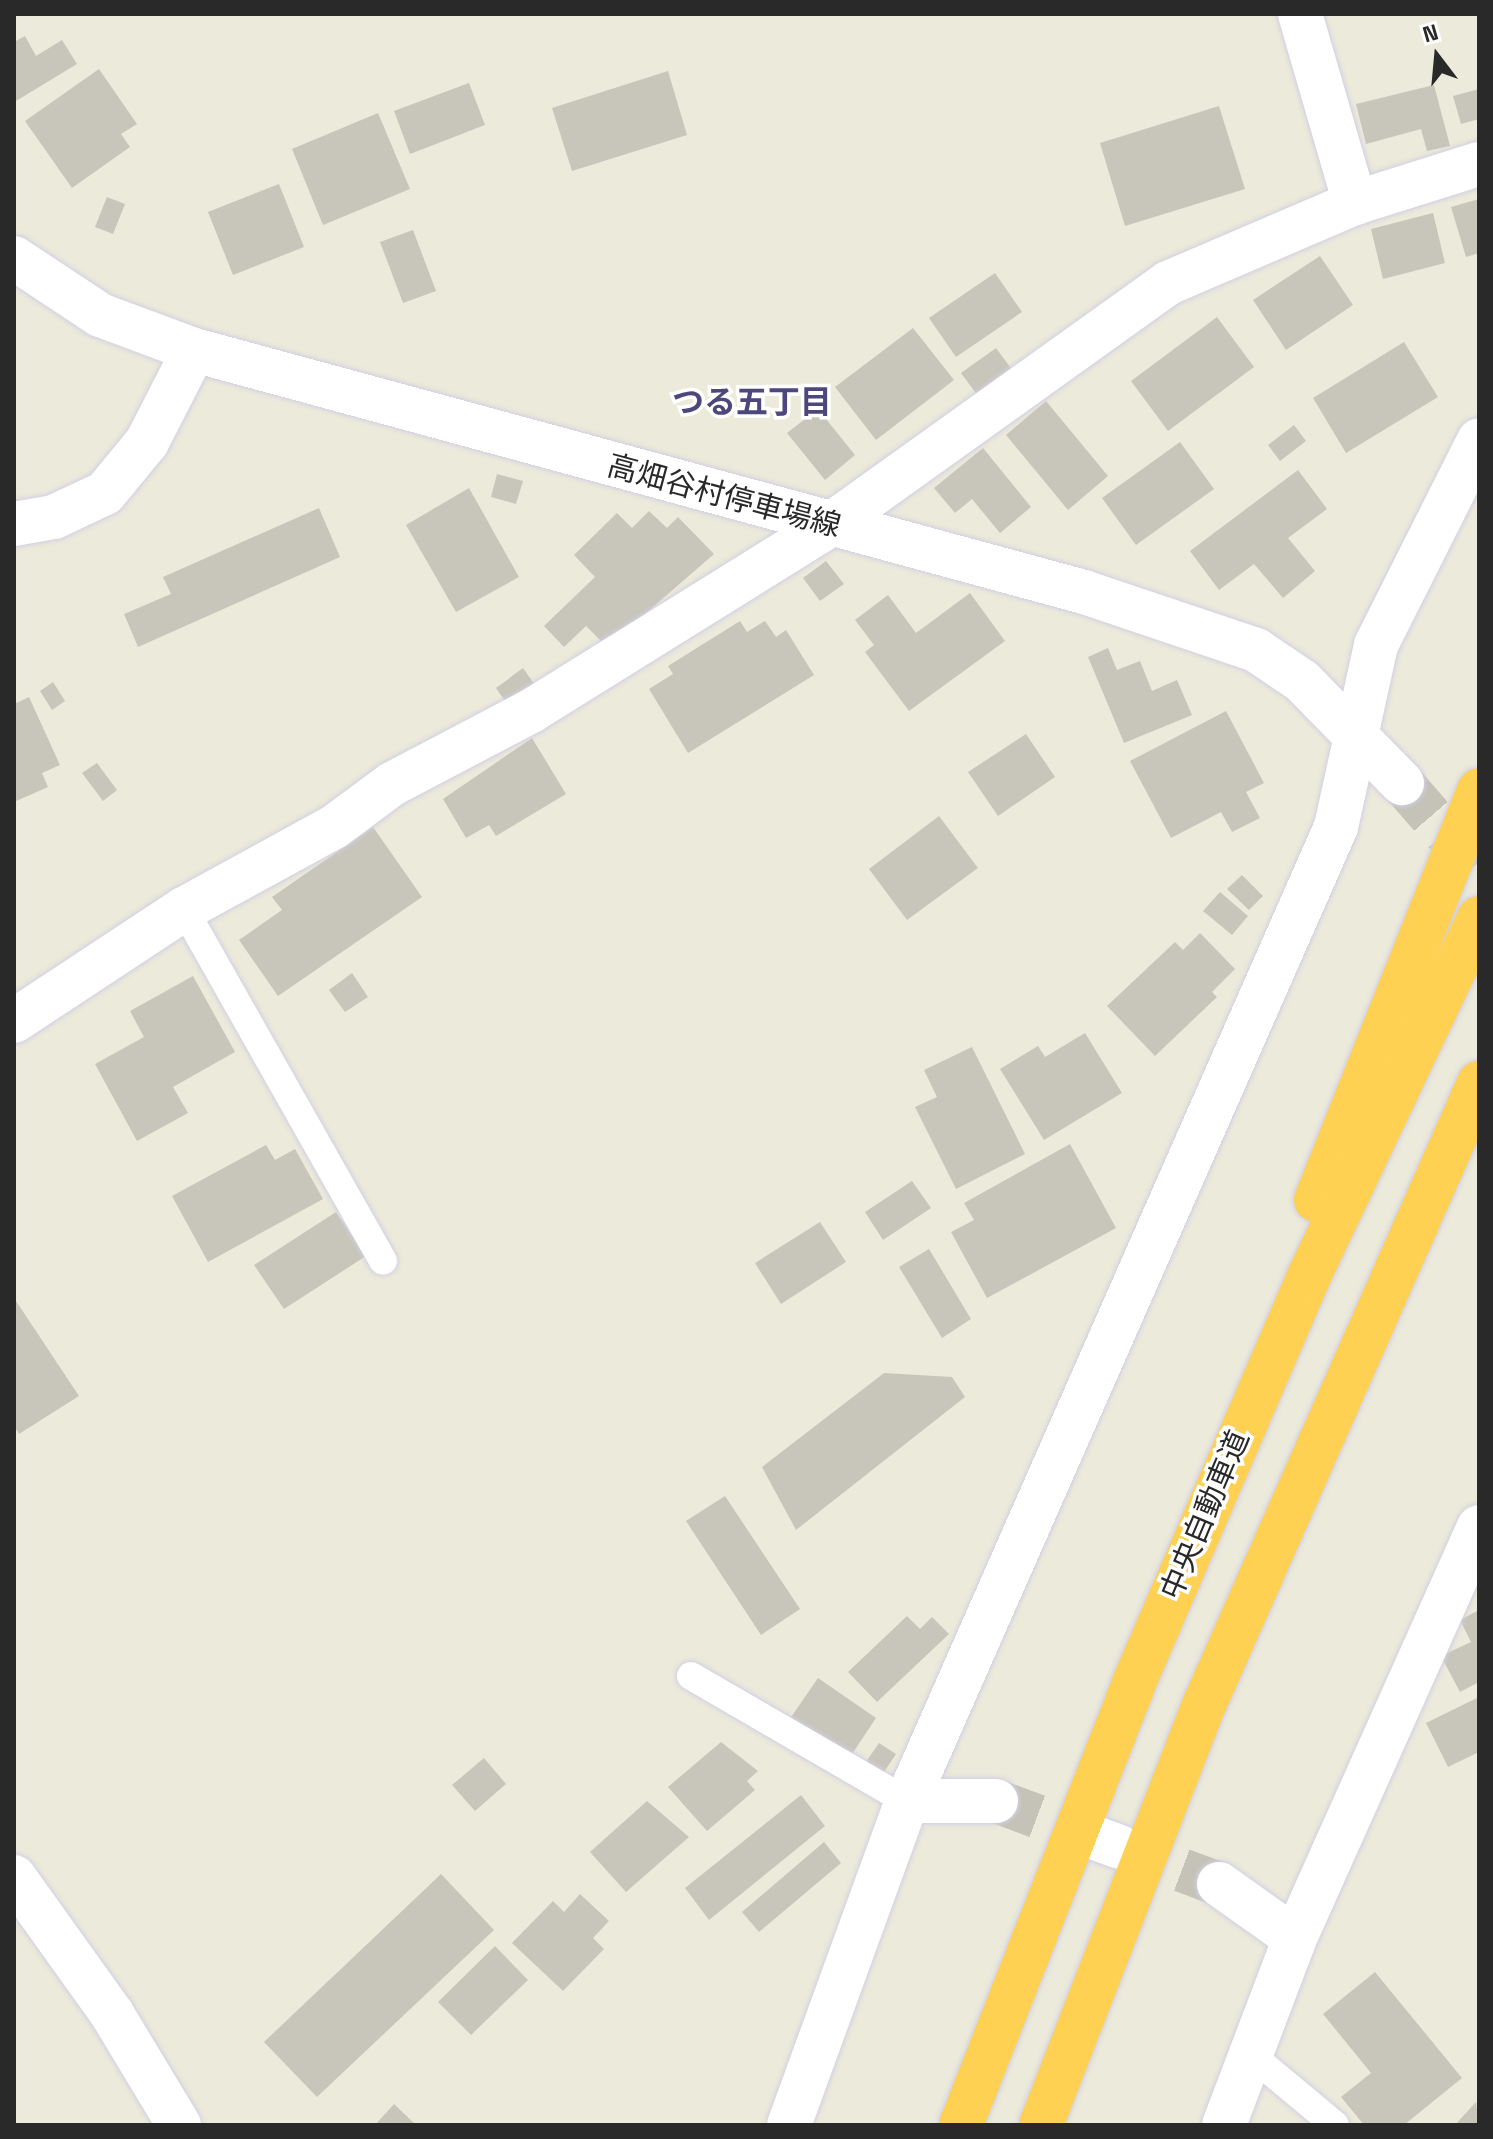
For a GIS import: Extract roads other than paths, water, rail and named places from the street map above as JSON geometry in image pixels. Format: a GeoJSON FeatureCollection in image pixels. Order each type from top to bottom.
{"type":"FeatureCollection","features":[{"type":"Feature","properties":{"kind":"highway"},"geometry":{"type":"LineString","coordinates":[[1133,1685],[1479,790]]}},
{"type":"Feature","properties":{"kind":"highway","name":"中央自動車道"},"geometry":{"type":"LineString","coordinates":[[961,2125],[1133,1685],[1309,1276],[1479,918]]}},
{"type":"Feature","properties":{"kind":"highway"},"geometry":{"type":"LineString","coordinates":[[1041,2125],[1205,1703],[1479,1083]]}},
{"type":"Feature","properties":{"kind":"street"},"geometry":{"type":"LineString","coordinates":[[1300,14],[1355,203]]}},
{"type":"Feature","properties":{"kind":"street"},"geometry":{"type":"LineString","coordinates":[[14,1021],[184,909],[334,827],[392,784],[531,711],[830,525],[1168,283],[1355,203],[1479,164]]}},
{"type":"Feature","properties":{"kind":"street","name":"高畑谷村停車場線"},"geometry":{"type":"LineString","coordinates":[[14,258],[100,315],[194,350],[1084,592],[1256,650],[1354,732],[1402,783]]}},
{"type":"Feature","properties":{"kind":"street"},"geometry":{"type":"LineString","coordinates":[[14,524],[54,517],[105,493],[147,442],[194,350]]}},
{"type":"Feature","properties":{"kind":"street"},"geometry":{"type":"LineString","coordinates":[[789,2125],[907,1801],[1336,827],[1354,732],[1376,645],[1479,440]]}},
{"type":"Feature","properties":{"kind":"street"},"geometry":{"type":"LineString","coordinates":[[1224,2125],[1295,1938],[1479,1527]]}},
{"type":"Feature","properties":{"kind":"street"},"geometry":{"type":"LineString","coordinates":[[907,1801],[996,1801]]}},
{"type":"Feature","properties":{"kind":"street"},"geometry":{"type":"LineString","coordinates":[[14,1877],[105,2003],[179,2125]]}},
{"type":"Feature","properties":{"kind":"street"},"geometry":{"type":"LineString","coordinates":[[1219,1884],[1295,1938]]}},
{"type":"Feature","properties":{"kind":"lane"},"geometry":{"type":"LineString","coordinates":[[184,909],[383,1261]]}},
{"type":"Feature","properties":{"kind":"lane"},"geometry":{"type":"LineString","coordinates":[[691,1676],[907,1801]]}},
{"type":"Feature","properties":{"kind":"lane"},"geometry":{"type":"LineString","coordinates":[[1251,2055],[1335,2125]]}},
{"type":"Feature","properties":{"kind":"tunnel"},"geometry":{"type":"LineString","coordinates":[[1402,783],[1479,872]]}},
{"type":"Feature","properties":{"kind":"tunnel"},"geometry":{"type":"LineString","coordinates":[[996,1801],[1098,1839]]}},
{"type":"Feature","properties":{"kind":"tunnel"},"geometry":{"type":"LineString","coordinates":[[1120,1847],[1219,1884]]}},
{"type":"Feature","properties":{"kind":"district","name":"つる五丁目"},"geometry":{"type":"Point","coordinates":[752,402]}}]}
